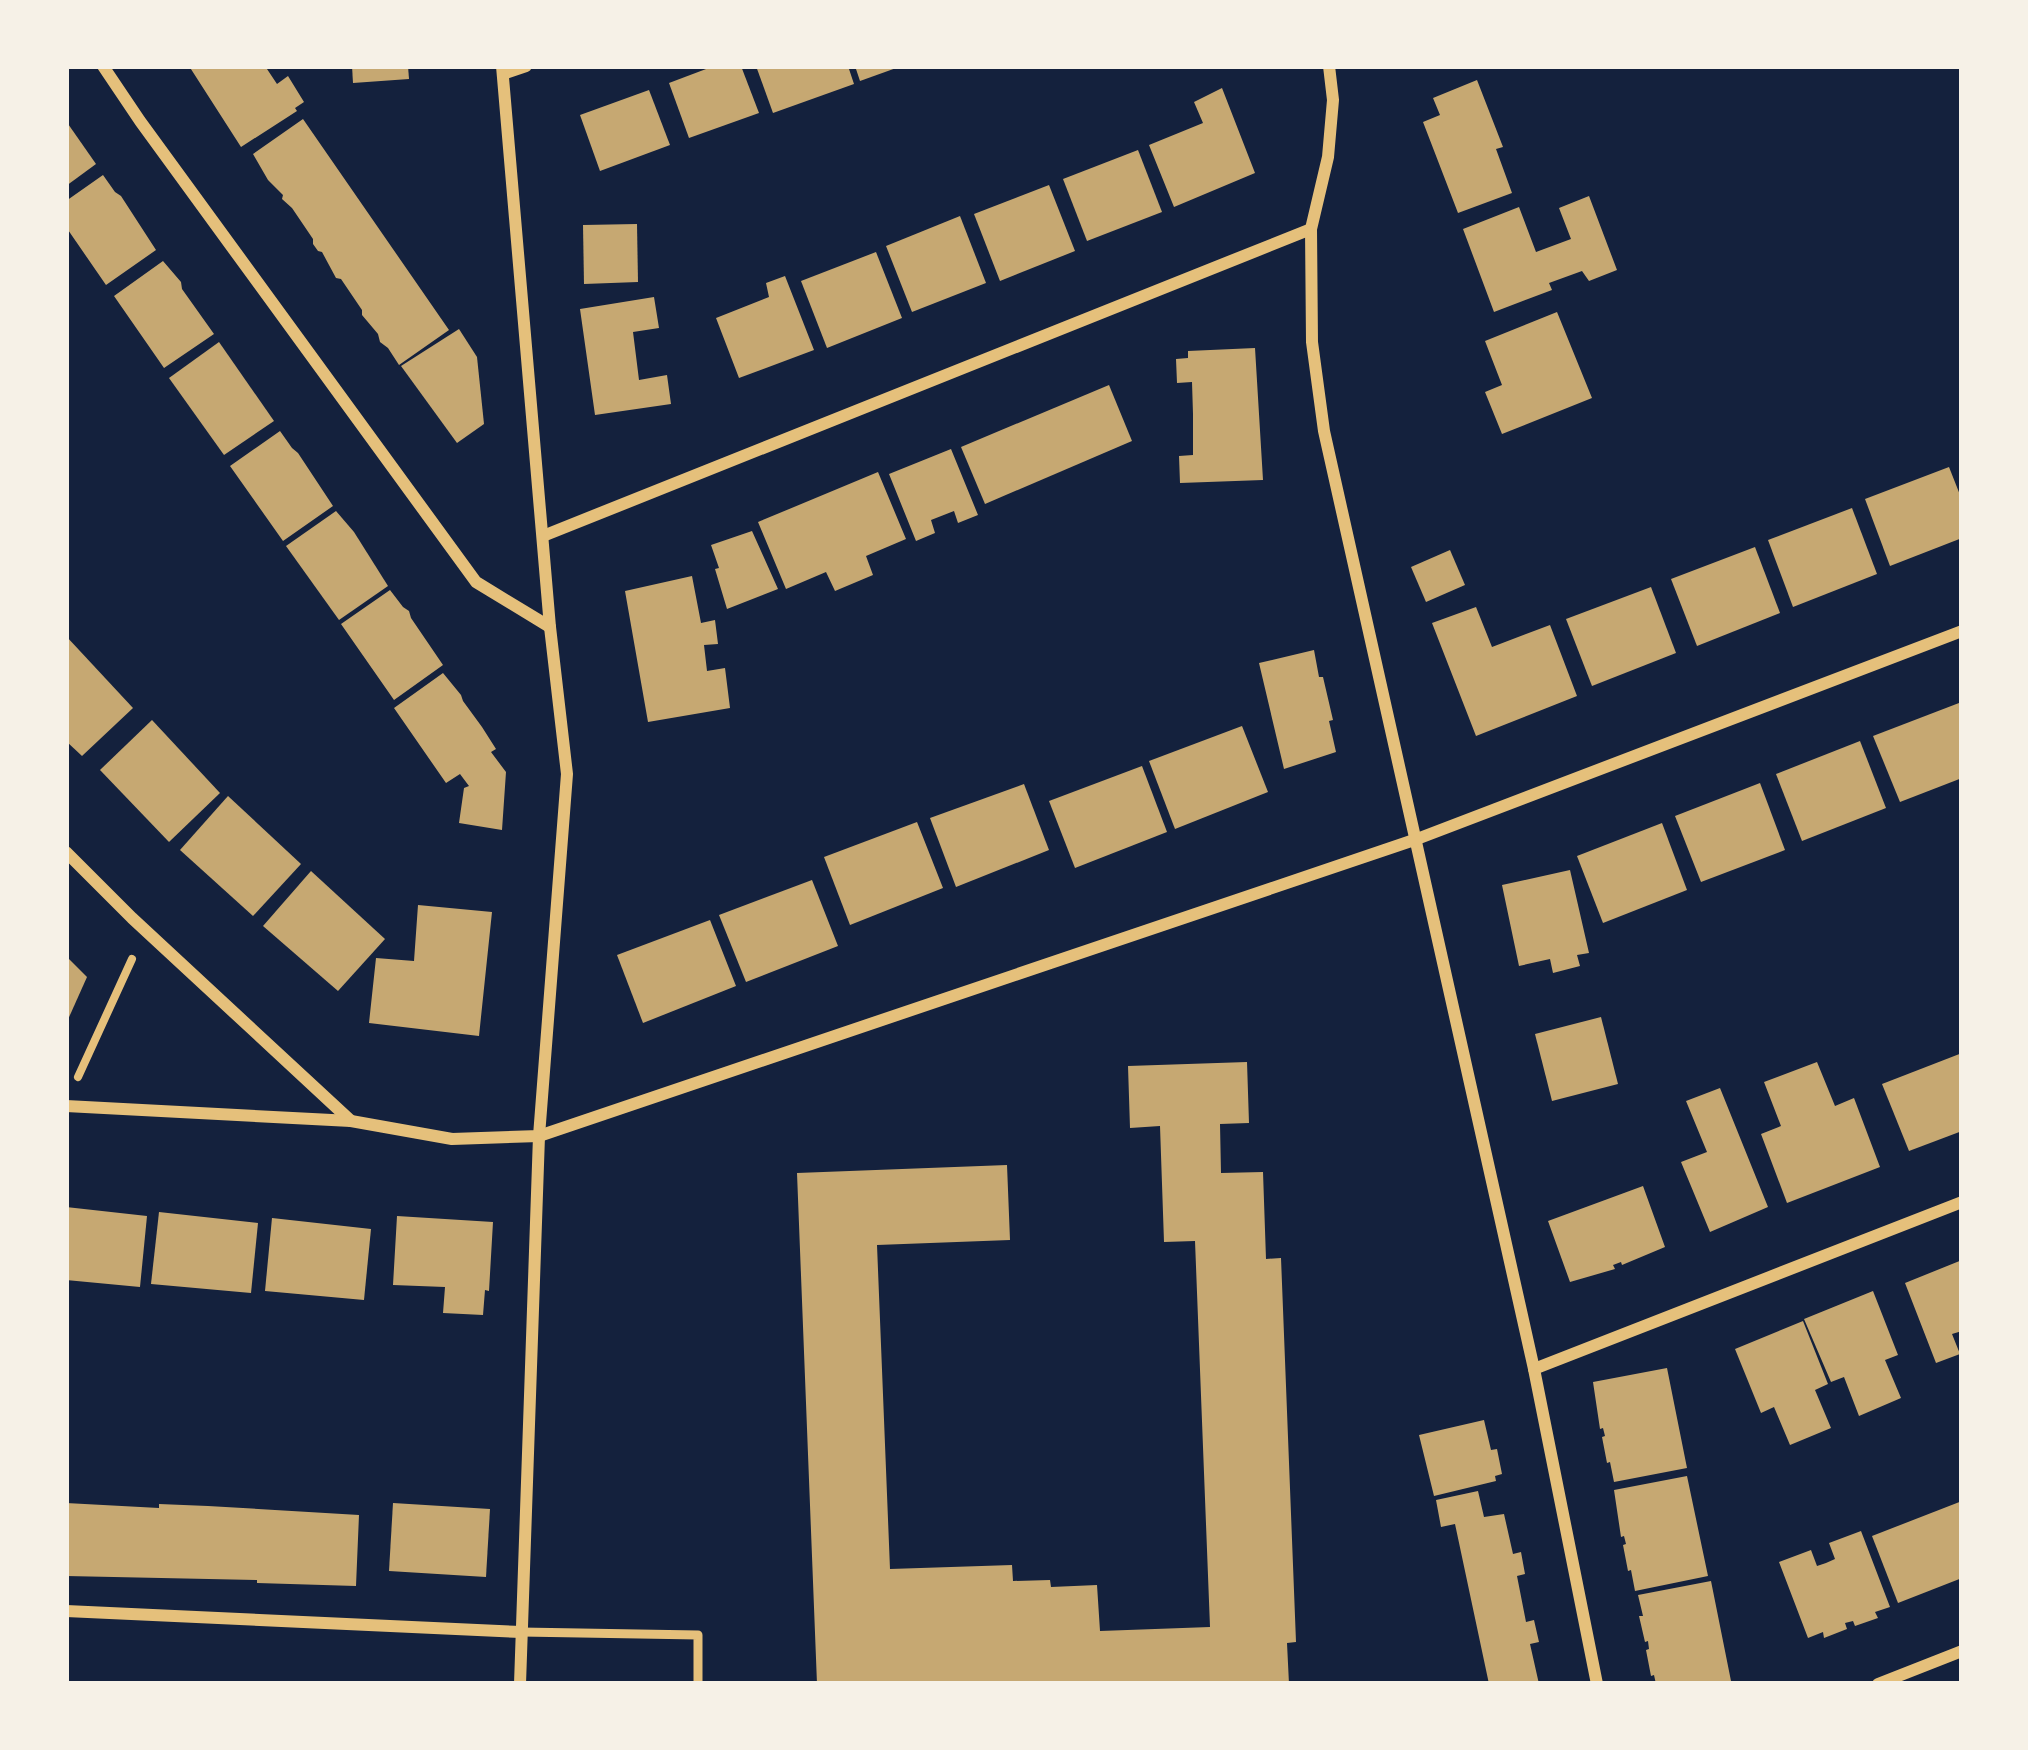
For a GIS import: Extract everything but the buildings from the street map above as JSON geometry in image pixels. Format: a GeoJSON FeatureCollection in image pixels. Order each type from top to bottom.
{"type":"FeatureCollection","features":[{"type":"Feature","properties":{"kind":"street"},"geometry":{"type":"LineString","coordinates":[[103,66],[476,582],[550,627]]}},
{"type":"Feature","properties":{"kind":"street"},"geometry":{"type":"LineString","coordinates":[[520,1684],[539,1136],[567,773],[550,627],[503,70],[526,66]]}},
{"type":"Feature","properties":{"kind":"street"},"geometry":{"type":"LineString","coordinates":[[1329,66],[1333,100],[1328,157],[1311,229],[1312,341],[1324,431],[1534,1370],[1597,1684]]}},
{"type":"Feature","properties":{"kind":"street"},"geometry":{"type":"LineString","coordinates":[[543,536],[1311,229]]}},
{"type":"Feature","properties":{"kind":"street"},"geometry":{"type":"LineString","coordinates":[[66,1106],[351,1121],[452,1139],[539,1136],[1417,839],[1962,631]]}},
{"type":"Feature","properties":{"kind":"street"},"geometry":{"type":"LineString","coordinates":[[66,852],[351,1121]]}},
{"type":"Feature","properties":{"kind":"street"},"geometry":{"type":"LineString","coordinates":[[1534,1370],[1962,1202]]}},
{"type":"Feature","properties":{"kind":"street"},"geometry":{"type":"LineString","coordinates":[[66,1611],[521,1632]]}},
{"type":"Feature","properties":{"kind":"street"},"geometry":{"type":"LineString","coordinates":[[1878,1684],[1962,1651]]}},
{"type":"Feature","properties":{"kind":"lane"},"geometry":{"type":"LineString","coordinates":[[521,1632],[698,1635],[698,1684]]}},
{"type":"Feature","properties":{"kind":"path"},"geometry":{"type":"LineString","coordinates":[[76,1082],[145,931]]}}]}
